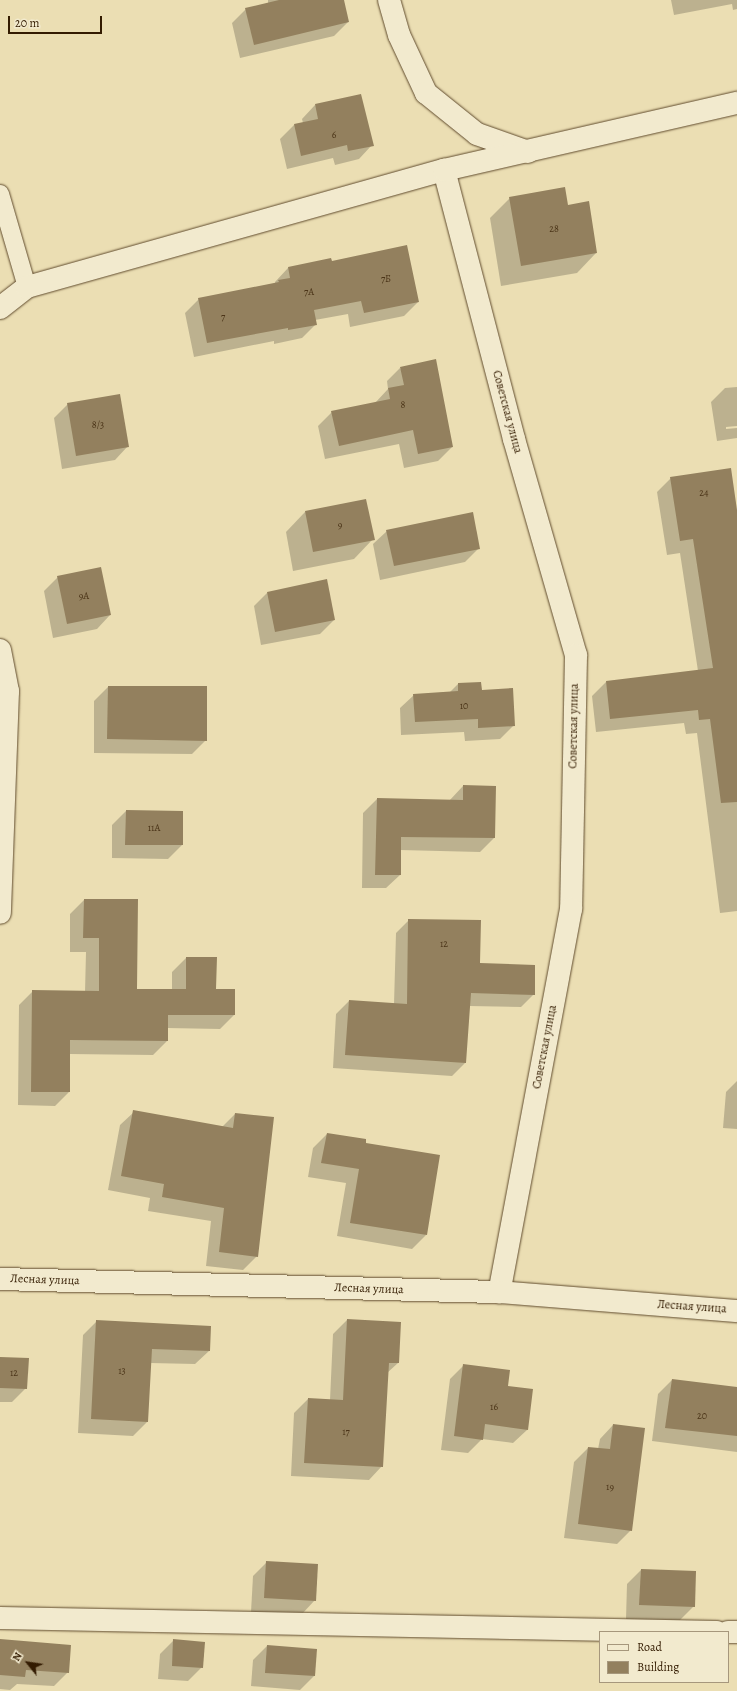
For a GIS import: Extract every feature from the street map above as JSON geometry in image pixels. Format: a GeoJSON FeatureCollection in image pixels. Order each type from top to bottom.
{"type":"FeatureCollection","features":[{"type":"Feature","properties":{"kind":"street"},"geometry":{"type":"LineString","coordinates":[[390,0],[399,35],[426,93],[477,134],[528,152]]}},
{"type":"Feature","properties":{"kind":"street"},"geometry":{"type":"LineString","coordinates":[[0,308],[27,287],[444,170],[737,103]]}},
{"type":"Feature","properties":{"kind":"street","name":"Советская улица"},"geometry":{"type":"LineString","coordinates":[[444,170],[514,439],[576,655],[570,909],[499,1292]]}},
{"type":"Feature","properties":{"kind":"street"},"geometry":{"type":"LineString","coordinates":[[0,650],[8,691],[0,913]]}},
{"type":"Feature","properties":{"kind":"street","name":"Лесная улица"},"geometry":{"type":"LineString","coordinates":[[0,1279],[499,1292],[737,1311]]}},
{"type":"Feature","properties":{"kind":"street"},"geometry":{"type":"LineString","coordinates":[[0,1618],[666,1631]]}},
{"type":"Feature","properties":{"kind":"lane"},"geometry":{"type":"LineString","coordinates":[[0,194],[27,287]]}},
{"type":"Feature","properties":{"kind":"building"},"geometry":{"type":"Polygon","coordinates":[[[279,0],[344,0],[349,22],[254,45],[245,8],[279,0]]]}},
{"type":"Feature","properties":{"kind":"building"},"geometry":{"type":"Polygon","coordinates":[[[361,94],[374,146],[348,151],[347,145],[301,156],[294,124],[318,119],[315,104],[361,94]]]}},
{"type":"Feature","properties":{"kind":"building"},"geometry":{"type":"Polygon","coordinates":[[[565,187],[568,205],[589,201],[597,253],[521,266],[509,197],[565,187]]]}},
{"type":"Feature","properties":{"kind":"building"},"geometry":{"type":"Polygon","coordinates":[[[407,245],[419,302],[364,313],[361,301],[314,310],[317,325],[288,330],[288,328],[207,343],[198,298],[279,282],[278,280],[290,278],[288,267],[331,258],[332,261],[407,245]]]}},
{"type":"Feature","properties":{"kind":"building"},"geometry":{"type":"Polygon","coordinates":[[[436,359],[453,447],[418,454],[413,430],[339,446],[331,411],[390,399],[388,388],[404,385],[400,367],[436,359]]]}},
{"type":"Feature","properties":{"kind":"building"},"geometry":{"type":"Polygon","coordinates":[[[120,394],[129,447],[76,456],[67,403],[120,394]]]}},
{"type":"Feature","properties":{"kind":"building"},"geometry":{"type":"Polygon","coordinates":[[[731,468],[737,510],[737,802],[721,803],[710,719],[699,720],[698,710],[610,719],[606,681],[713,668],[693,539],[680,541],[670,477],[731,468]]]}},
{"type":"Feature","properties":{"kind":"building"},"geometry":{"type":"Polygon","coordinates":[[[366,499],[375,540],[313,552],[305,511],[366,499]]]}},
{"type":"Feature","properties":{"kind":"building"},"geometry":{"type":"Polygon","coordinates":[[[473,512],[480,549],[394,566],[386,530],[473,512]]]}},
{"type":"Feature","properties":{"kind":"building"},"geometry":{"type":"Polygon","coordinates":[[[101,567],[111,615],[67,624],[57,576],[101,567]]]}},
{"type":"Feature","properties":{"kind":"building"},"geometry":{"type":"Polygon","coordinates":[[[327,579],[335,620],[275,632],[267,592],[327,579]]]}},
{"type":"Feature","properties":{"kind":"building"},"geometry":{"type":"Polygon","coordinates":[[[481,682],[482,690],[513,688],[515,726],[478,728],[478,719],[415,722],[413,694],[458,691],[458,683],[481,682]]]}},
{"type":"Feature","properties":{"kind":"building"},"geometry":{"type":"Polygon","coordinates":[[[108,686],[207,686],[207,741],[107,739],[108,686]]]}},
{"type":"Feature","properties":{"kind":"building"},"geometry":{"type":"Polygon","coordinates":[[[463,785],[496,786],[495,838],[401,837],[401,875],[375,875],[377,798],[463,800],[463,785]]]}},
{"type":"Feature","properties":{"kind":"building"},"geometry":{"type":"Polygon","coordinates":[[[126,810],[183,811],[183,845],[125,845],[126,810]]]}},
{"type":"Feature","properties":{"kind":"building"},"geometry":{"type":"Polygon","coordinates":[[[84,899],[138,899],[137,989],[186,989],[186,957],[217,957],[216,989],[235,989],[235,1015],[168,1015],[168,1041],[70,1040],[70,1092],[31,1092],[32,990],[99,991],[99,938],[83,938],[84,899]]]}},
{"type":"Feature","properties":{"kind":"building"},"geometry":{"type":"Polygon","coordinates":[[[408,919],[481,920],[480,963],[535,965],[535,995],[471,993],[466,1063],[345,1055],[349,1000],[407,1004],[408,919]]]}},
{"type":"Feature","properties":{"kind":"building"},"geometry":{"type":"Polygon","coordinates":[[[133,1110],[233,1128],[235,1113],[274,1117],[258,1257],[219,1252],[224,1208],[162,1197],[164,1184],[121,1176],[133,1110]]]}},
{"type":"Feature","properties":{"kind":"building"},"geometry":{"type":"Polygon","coordinates":[[[327,1133],[366,1139],[366,1143],[440,1155],[427,1235],[350,1223],[359,1169],[321,1163],[327,1133]]]}},
{"type":"Feature","properties":{"kind":"building"},"geometry":{"type":"Polygon","coordinates":[[[347,1319],[401,1322],[399,1363],[389,1363],[383,1467],[304,1463],[308,1398],[343,1400],[347,1319]]]}},
{"type":"Feature","properties":{"kind":"building"},"geometry":{"type":"Polygon","coordinates":[[[96,1320],[211,1326],[210,1351],[152,1349],[148,1422],[91,1419],[96,1320]]]}},
{"type":"Feature","properties":{"kind":"building"},"geometry":{"type":"Polygon","coordinates":[[[0,1357],[29,1358],[27,1389],[0,1388],[0,1357]]]}},
{"type":"Feature","properties":{"kind":"building"},"geometry":{"type":"Polygon","coordinates":[[[463,1364],[510,1370],[508,1386],[533,1389],[528,1430],[485,1424],[483,1440],[454,1436],[463,1364]]]}},
{"type":"Feature","properties":{"kind":"building"},"geometry":{"type":"Polygon","coordinates":[[[672,1379],[737,1387],[737,1436],[665,1428],[672,1379]]]}},
{"type":"Feature","properties":{"kind":"building"},"geometry":{"type":"Polygon","coordinates":[[[613,1424],[645,1428],[632,1531],[578,1524],[588,1447],[610,1449],[613,1424]]]}},
{"type":"Feature","properties":{"kind":"building"},"geometry":{"type":"Polygon","coordinates":[[[266,1561],[318,1564],[316,1601],[264,1598],[266,1561]]]}},
{"type":"Feature","properties":{"kind":"building"},"geometry":{"type":"Polygon","coordinates":[[[641,1569],[696,1571],[695,1607],[639,1605],[641,1569]]]}},
{"type":"Feature","properties":{"kind":"building"},"geometry":{"type":"Polygon","coordinates":[[[0,1639],[71,1645],[69,1673],[26,1670],[25,1677],[0,1675],[0,1639]]]}},
{"type":"Feature","properties":{"kind":"building"},"geometry":{"type":"Polygon","coordinates":[[[173,1639],[205,1642],[203,1668],[172,1666],[173,1639]]]}},
{"type":"Feature","properties":{"kind":"building"},"geometry":{"type":"Polygon","coordinates":[[[267,1645],[317,1649],[315,1676],[265,1673],[267,1645]]]}}]}
